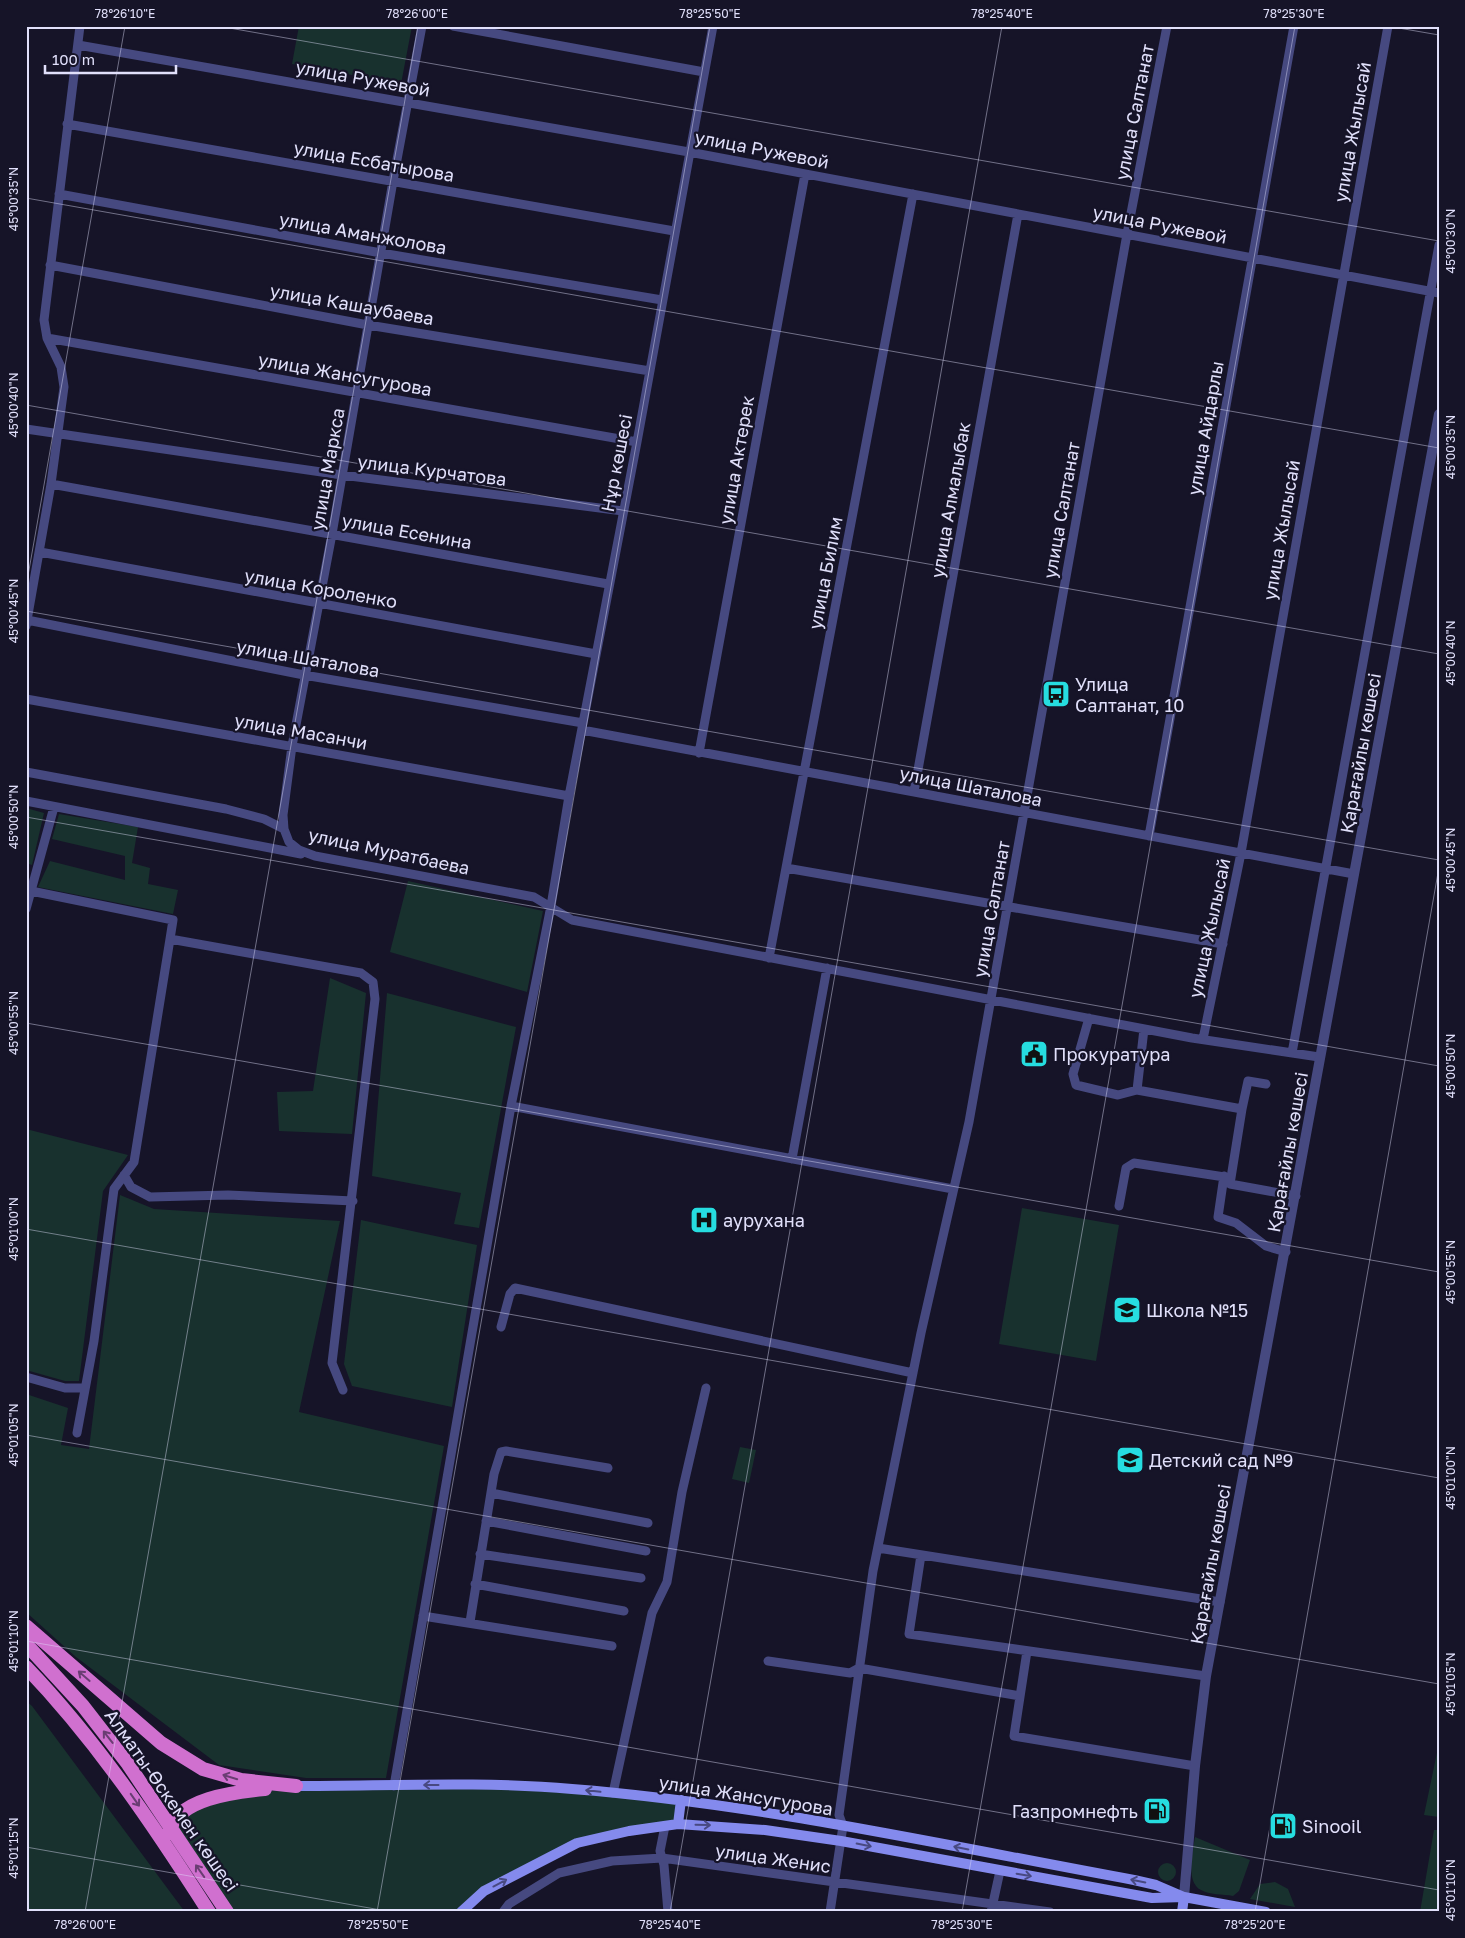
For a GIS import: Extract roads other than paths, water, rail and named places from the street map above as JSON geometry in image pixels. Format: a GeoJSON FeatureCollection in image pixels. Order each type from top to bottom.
{"type":"FeatureCollection","features":[{"type":"Feature","properties":{"kind":"highway"},"geometry":{"type":"LineString","coordinates":[[26,1626],[160,1743],[202,1768],[241,1780],[296,1786]]}},
{"type":"Feature","properties":{"kind":"highway","name":"Алматы-Өскемен көшесі"},"geometry":{"type":"LineString","coordinates":[[26,1644],[83,1706],[128,1764],[227,1912]]}},
{"type":"Feature","properties":{"kind":"highway","name":"Алматы-Өскемен көшесі"},"geometry":{"type":"LineString","coordinates":[[26,1668],[74,1722],[118,1777],[180,1865],[209,1912]]}},
{"type":"Feature","properties":{"kind":"highway"},"geometry":{"type":"LineString","coordinates":[[180,1865],[170,1845],[169,1835],[170,1826],[182,1812],[228,1792],[296,1786]]}},
{"type":"Feature","properties":{"kind":"main road","name":"улица Жансугурова"},"geometry":{"type":"LineString","coordinates":[[296,1786],[470,1785],[571,1788],[681,1800],[844,1826],[1156,1885],[1184,1897]]}},
{"type":"Feature","properties":{"kind":"main road"},"geometry":{"type":"LineString","coordinates":[[678,1824],[681,1800]]}},
{"type":"Feature","properties":{"kind":"main road","name":"улица Жансугурова"},"geometry":{"type":"LineString","coordinates":[[463,1911],[484,1891],[577,1843],[629,1831],[678,1824],[748,1828],[841,1841],[1152,1898],[1184,1897],[1266,1912]]}},
{"type":"Feature","properties":{"kind":"main road"},"geometry":{"type":"LineString","coordinates":[[995,1854],[996,1870]]}},
{"type":"Feature","properties":{"kind":"main road"},"geometry":{"type":"LineString","coordinates":[[1182,1912],[1184,1897]]}},
{"type":"Feature","properties":{"kind":"street"},"geometry":{"type":"LineString","coordinates":[[27,623],[52,484],[64,387],[61,367],[47,338],[44,320],[80,26]]}},
{"type":"Feature","properties":{"kind":"street","name":"улица Маркса"},"geometry":{"type":"LineString","coordinates":[[284,829],[283,815],[304,675],[332,534],[392,181],[422,26]]}},
{"type":"Feature","properties":{"kind":"street"},"geometry":{"type":"LineString","coordinates":[[453,26],[704,72]]}},
{"type":"Feature","properties":{"kind":"street","name":"Нұр көшесі"},"geometry":{"type":"LineString","coordinates":[[394,1786],[511,1106],[551,906],[608,584],[637,442],[674,231],[713,26]]}},
{"type":"Feature","properties":{"kind":"street","name":"улица Салтанат"},"geometry":{"type":"LineString","coordinates":[[830,1912],[844,1826],[840,1814],[878,1548],[913,1372],[969,1122],[1127,234],[1167,26]]}},
{"type":"Feature","properties":{"kind":"street","name":"улица Айдарлы"},"geometry":{"type":"LineString","coordinates":[[1149,836],[1294,26]]}},
{"type":"Feature","properties":{"kind":"street","name":"улица Жылысай"},"geometry":{"type":"LineString","coordinates":[[1203,1039],[1241,853],[1388,26]]}},
{"type":"Feature","properties":{"kind":"street","name":"улица Ружевой"},"geometry":{"type":"LineString","coordinates":[[78,45],[689,152],[1435,292]]}},
{"type":"Feature","properties":{"kind":"street","name":"улица Есбатырова"},"geometry":{"type":"LineString","coordinates":[[67,124],[674,231]]}},
{"type":"Feature","properties":{"kind":"street","name":"улица Актерек"},"geometry":{"type":"LineString","coordinates":[[699,752],[805,174]]}},
{"type":"Feature","properties":{"kind":"street","name":"улица Аманжолова"},"geometry":{"type":"LineString","coordinates":[[59,194],[381,253],[662,300]]}},
{"type":"Feature","properties":{"kind":"street","name":"улица Билим"},"geometry":{"type":"LineString","coordinates":[[769,958],[913,194]]}},
{"type":"Feature","properties":{"kind":"street","name":"улица Алмалыбак"},"geometry":{"type":"LineString","coordinates":[[914,792],[1018,214]]}},
{"type":"Feature","properties":{"kind":"street"},"geometry":{"type":"LineString","coordinates":[[1292,1053],[1435,292],[1439,245]]}},
{"type":"Feature","properties":{"kind":"street","name":"улица Кашаубаева"},"geometry":{"type":"LineString","coordinates":[[50,265],[368,325],[650,372]]}},
{"type":"Feature","properties":{"kind":"street","name":"улица Жансугурова"},"geometry":{"type":"LineString","coordinates":[[47,338],[637,442]]}},
{"type":"Feature","properties":{"kind":"street","name":"Қарағайлы көшесі"},"geometry":{"type":"LineString","coordinates":[[1184,1897],[1195,1766],[1206,1676],[1286,1252],[1320,1057],[1439,414]]}},
{"type":"Feature","properties":{"kind":"street","name":"улица Курчатова"},"geometry":{"type":"LineString","coordinates":[[26,429],[58,432],[342,475],[623,511]]}},
{"type":"Feature","properties":{"kind":"street","name":"улица Есенина"},"geometry":{"type":"LineString","coordinates":[[52,484],[608,584]]}},
{"type":"Feature","properties":{"kind":"street","name":"улица Короленко"},"geometry":{"type":"LineString","coordinates":[[40,552],[596,654]]}},
{"type":"Feature","properties":{"kind":"street","name":"улица Шаталова"},"geometry":{"type":"LineString","coordinates":[[27,623],[582,726],[699,752],[803,772],[1354,874]]}},
{"type":"Feature","properties":{"kind":"street","name":"улица Масанчи"},"geometry":{"type":"LineString","coordinates":[[26,699],[569,796]]}},
{"type":"Feature","properties":{"kind":"street","name":"улица Муратбаева"},"geometry":{"type":"LineString","coordinates":[[26,772],[226,809],[264,819],[284,829],[294,846],[315,856],[534,897],[572,920],[990,1001],[1144,1029],[1320,1057]]}},
{"type":"Feature","properties":{"kind":"street"},"geometry":{"type":"LineString","coordinates":[[26,801],[315,856]]}},
{"type":"Feature","properties":{"kind":"street"},"geometry":{"type":"LineString","coordinates":[[26,909],[54,807]]}},
{"type":"Feature","properties":{"kind":"street"},"geometry":{"type":"LineString","coordinates":[[786,868],[1223,944]]}},
{"type":"Feature","properties":{"kind":"street"},"geometry":{"type":"LineString","coordinates":[[31,891],[173,920],[134,1162],[114,1189],[77,1433]]}},
{"type":"Feature","properties":{"kind":"street"},"geometry":{"type":"LineString","coordinates":[[170,939],[361,973],[373,982],[375,999],[353,1201],[336,1314],[332,1363],[343,1390]]}},
{"type":"Feature","properties":{"kind":"street"},"geometry":{"type":"LineString","coordinates":[[792,1159],[827,968]]}},
{"type":"Feature","properties":{"kind":"street"},"geometry":{"type":"LineString","coordinates":[[1089,1018],[1073,1074],[1076,1085],[1118,1095],[1137,1090],[1242,1110]]}},
{"type":"Feature","properties":{"kind":"street"},"geometry":{"type":"LineString","coordinates":[[1137,1090],[1144,1029]]}},
{"type":"Feature","properties":{"kind":"street"},"geometry":{"type":"LineString","coordinates":[[1266,1084],[1248,1080],[1218,1217],[1236,1223],[1266,1246],[1286,1252]]}},
{"type":"Feature","properties":{"kind":"street"},"geometry":{"type":"LineString","coordinates":[[511,1106],[953,1189]]}},
{"type":"Feature","properties":{"kind":"street"},"geometry":{"type":"LineString","coordinates":[[1119,1206],[1126,1168],[1134,1163],[1228,1177]]}},
{"type":"Feature","properties":{"kind":"street"},"geometry":{"type":"LineString","coordinates":[[124,1175],[132,1187],[150,1197],[228,1195],[353,1201]]}},
{"type":"Feature","properties":{"kind":"street"},"geometry":{"type":"LineString","coordinates":[[1228,1177],[1230,1184],[1296,1196]]}},
{"type":"Feature","properties":{"kind":"street"},"geometry":{"type":"LineString","coordinates":[[501,1327],[510,1294],[515,1288],[913,1372]]}},
{"type":"Feature","properties":{"kind":"street"},"geometry":{"type":"LineString","coordinates":[[26,1377],[65,1388],[85,1388]]}},
{"type":"Feature","properties":{"kind":"street"},"geometry":{"type":"LineString","coordinates":[[613,1793],[652,1613],[667,1582],[682,1492],[706,1388]]}},
{"type":"Feature","properties":{"kind":"street"},"geometry":{"type":"LineString","coordinates":[[470,1622],[491,1493],[498,1458],[504,1450],[608,1468]]}},
{"type":"Feature","properties":{"kind":"street"},"geometry":{"type":"LineString","coordinates":[[491,1493],[648,1523]]}},
{"type":"Feature","properties":{"kind":"street"},"geometry":{"type":"LineString","coordinates":[[486,1521],[646,1551]]}},
{"type":"Feature","properties":{"kind":"street"},"geometry":{"type":"LineString","coordinates":[[878,1548],[1220,1602]]}},
{"type":"Feature","properties":{"kind":"street"},"geometry":{"type":"LineString","coordinates":[[480,1554],[641,1578]]}},
{"type":"Feature","properties":{"kind":"street"},"geometry":{"type":"LineString","coordinates":[[921,1555],[909,1634],[1206,1676]]}},
{"type":"Feature","properties":{"kind":"street"},"geometry":{"type":"LineString","coordinates":[[475,1584],[624,1611]]}},
{"type":"Feature","properties":{"kind":"street"},"geometry":{"type":"LineString","coordinates":[[423,1616],[612,1646]]}},
{"type":"Feature","properties":{"kind":"street"},"geometry":{"type":"LineString","coordinates":[[1027,1651],[1014,1736],[1195,1766]]}},
{"type":"Feature","properties":{"kind":"street"},"geometry":{"type":"LineString","coordinates":[[768,1661],[850,1673],[860,1668],[1020,1696]]}},
{"type":"Feature","properties":{"kind":"street"},"geometry":{"type":"LineString","coordinates":[[665,1826],[660,1851],[668,1912]]}},
{"type":"Feature","properties":{"kind":"street","name":"улица Женис"},"geometry":{"type":"LineString","coordinates":[[503,1912],[509,1904],[559,1873],[612,1861],[662,1858],[992,1907],[1050,1912]]}},
{"type":"Feature","properties":{"kind":"street"},"geometry":{"type":"LineString","coordinates":[[992,1907],[996,1870]]}},
{"type":"Feature","properties":{"kind":"place","name":"Улица Салтанат, 10"},"geometry":{"type":"Point","coordinates":[1056,694]}},
{"type":"Feature","properties":{"kind":"place","name":"Прокуратура"},"geometry":{"type":"Point","coordinates":[1034,1054]}},
{"type":"Feature","properties":{"kind":"place","name":"аурухана"},"geometry":{"type":"Point","coordinates":[704,1220]}},
{"type":"Feature","properties":{"kind":"place","name":"Школа №15"},"geometry":{"type":"Point","coordinates":[1127,1310]}},
{"type":"Feature","properties":{"kind":"place","name":"Детский сад №9"},"geometry":{"type":"Point","coordinates":[1130,1460]}},
{"type":"Feature","properties":{"kind":"place","name":"Газпромнефть"},"geometry":{"type":"Point","coordinates":[1157,1811]}},
{"type":"Feature","properties":{"kind":"place","name":"Sinooil"},"geometry":{"type":"Point","coordinates":[1283,1826]}}]}
